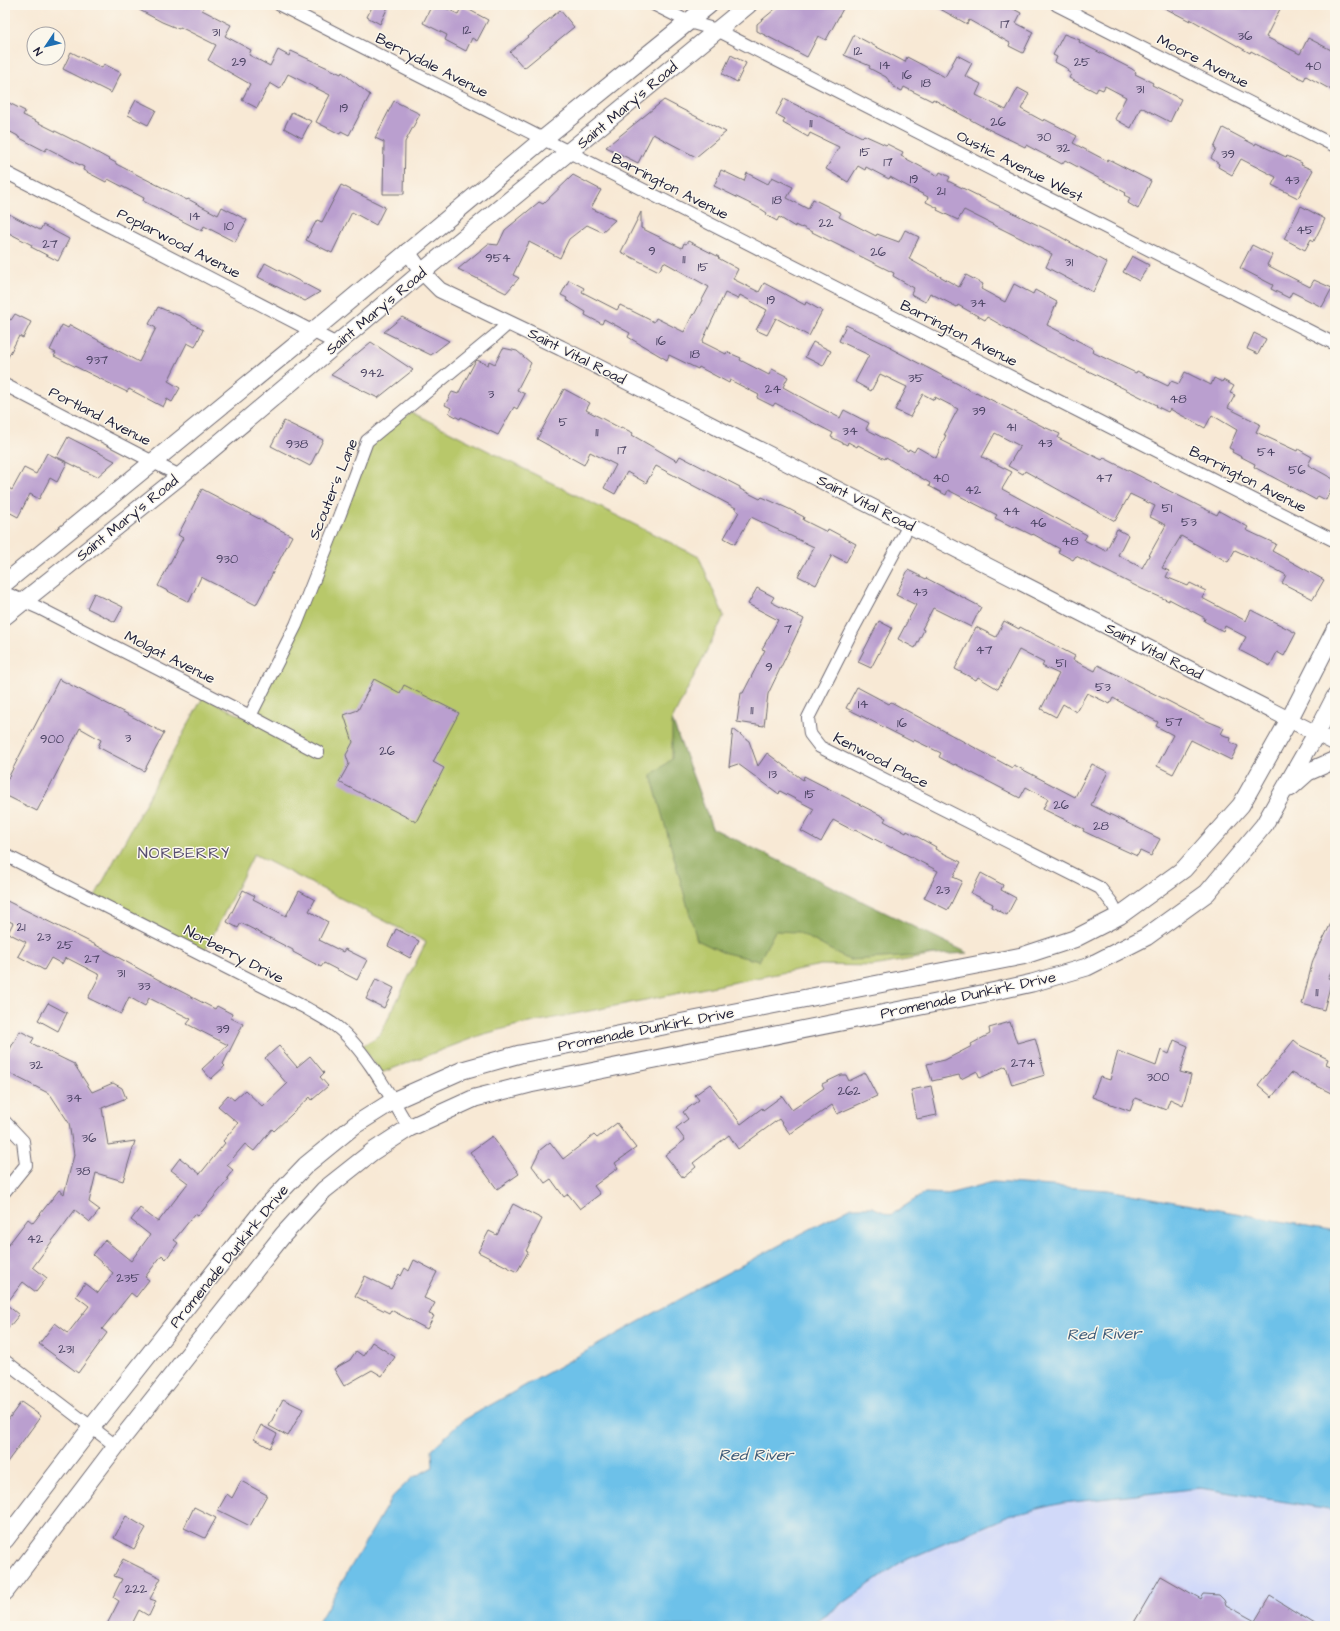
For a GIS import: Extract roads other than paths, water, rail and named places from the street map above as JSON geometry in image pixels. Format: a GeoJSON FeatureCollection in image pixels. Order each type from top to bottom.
{"type":"FeatureCollection","features":[{"type":"Feature","properties":{"kind":"main road","name":"Saint Mary's Road"},"geometry":{"type":"LineString","coordinates":[[5,583],[313,331],[407,251],[542,140],[709,5]]}},
{"type":"Feature","properties":{"kind":"main road","name":"Saint Mary's Road"},"geometry":{"type":"LineString","coordinates":[[5,616],[180,476],[422,272],[748,5]]}},
{"type":"Feature","properties":{"kind":"main road","name":"Promenade Dunkirk Drive"},"geometry":{"type":"LineString","coordinates":[[5,1540],[90,1428],[264,1209],[306,1165],[355,1125],[393,1101],[464,1070],[520,1054],[1022,956],[1074,939],[1119,916],[1184,869],[1241,805],[1290,720],[1335,630]]}},
{"type":"Feature","properties":{"kind":"main road","name":"Promenade Dunkirk Drive"},"geometry":{"type":"LineString","coordinates":[[5,1592],[116,1446],[283,1235],[324,1190],[372,1152],[409,1128],[475,1098],[530,1084],[996,991],[1032,983],[1087,967],[1146,937],[1207,893],[1264,825],[1316,734],[1335,697]]}},
{"type":"Feature","properties":{"kind":"main road"},"geometry":{"type":"LineString","coordinates":[[1280,797],[1308,772],[1335,760]]}},
{"type":"Feature","properties":{"kind":"street","name":"Berrydale Avenue"},"geometry":{"type":"LineString","coordinates":[[280,5],[569,153]]}},
{"type":"Feature","properties":{"kind":"street","name":"Oustic Avenue West"},"geometry":{"type":"LineString","coordinates":[[654,5],[689,22],[717,30],[1335,344]]}},
{"type":"Feature","properties":{"kind":"street","name":"Moore Avenue"},"geometry":{"type":"LineString","coordinates":[[1057,5],[1335,146]]}},
{"type":"Feature","properties":{"kind":"street","name":"Barrington Avenue"},"geometry":{"type":"LineString","coordinates":[[569,153],[655,195],[925,334],[1335,541]]}},
{"type":"Feature","properties":{"kind":"street","name":"Poplarwood Avenue"},"geometry":{"type":"LineString","coordinates":[[5,172],[337,344]]}},
{"type":"Feature","properties":{"kind":"street","name":"Saint Vital Road"},"geometry":{"type":"LineString","coordinates":[[407,251],[422,272],[440,290],[509,322],[1335,743]]}},
{"type":"Feature","properties":{"kind":"street","name":"Scouter's Lane"},"geometry":{"type":"LineString","coordinates":[[250,716],[296,625],[367,441],[492,338],[509,322]]}},
{"type":"Feature","properties":{"kind":"street","name":"Portland Avenue"},"geometry":{"type":"LineString","coordinates":[[5,385],[180,476]]}},
{"type":"Feature","properties":{"kind":"street","name":"Kenwood Place"},"geometry":{"type":"LineString","coordinates":[[909,525],[852,631],[808,718],[810,734],[820,747],[1100,888],[1112,903],[1119,916]]}},
{"type":"Feature","properties":{"kind":"street","name":"Molgat Avenue"},"geometry":{"type":"LineString","coordinates":[[5,593],[24,601],[318,752]]}},
{"type":"Feature","properties":{"kind":"street","name":"Norberry Drive"},"geometry":{"type":"LineString","coordinates":[[5,856],[306,1008],[337,1028],[362,1053],[409,1128]]}},
{"type":"Feature","properties":{"kind":"street"},"geometry":{"type":"LineString","coordinates":[[5,1122],[23,1141],[26,1165],[5,1191]]}},
{"type":"Feature","properties":{"kind":"street"},"geometry":{"type":"LineString","coordinates":[[5,1361],[90,1428],[116,1446]]}},
{"type":"Feature","properties":{"kind":"water","name":"Red River"},"geometry":{"type":"Polygon","coordinates":[[[993,1182],[1108,1190],[1335,1231],[1335,1510],[1200,1488],[1063,1503],[1009,1516],[901,1562],[810,1626],[316,1626],[392,1497],[412,1478],[433,1467],[432,1449],[462,1421],[708,1283],[852,1207],[872,1207],[891,1215],[925,1193],[948,1194],[993,1182]]]}},
{"type":"Feature","properties":{"kind":"district","name":"NORBERRY"},"geometry":{"type":"Point","coordinates":[184,852]}}]}
